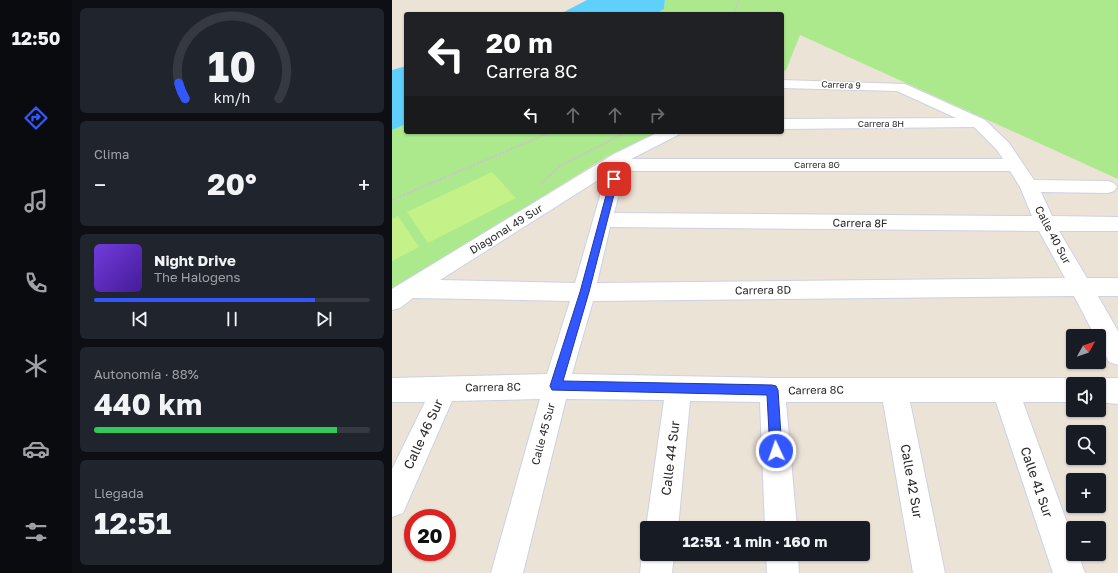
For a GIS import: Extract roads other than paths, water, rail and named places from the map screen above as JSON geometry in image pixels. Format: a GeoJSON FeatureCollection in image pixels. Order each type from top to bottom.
{"type":"FeatureCollection","features":[{"type":"Feature","properties":{"kind":"street","name":"Carrera 9"},"geometry":{"type":"LineString","coordinates":[[786,81],[900,87],[979,123]]}},
{"type":"Feature","properties":{"kind":"street","name":"Carrera 8H"},"geometry":{"type":"LineString","coordinates":[[784,124],[979,123]]}},
{"type":"Feature","properties":{"kind":"street","name":"Calle 40 Sur"},"geometry":{"type":"LineString","coordinates":[[979,123],[1003,147],[1029,186],[1046,225],[1082,287],[1118,354]]}},
{"type":"Feature","properties":{"kind":"street","name":"Diagonal 49 Sur"},"geometry":{"type":"LineString","coordinates":[[400,295],[619,162],[668,134]]}},
{"type":"Feature","properties":{"kind":"street","name":"Carrera 8G"},"geometry":{"type":"LineString","coordinates":[[619,162],[1016,165]]}},
{"type":"Feature","properties":{"kind":"street","name":"Calle 45 Sur"},"geometry":{"type":"LineString","coordinates":[[507,573],[556,386],[584,292],[602,220],[619,162]]}},
{"type":"Feature","properties":{"kind":"street"},"geometry":{"type":"LineString","coordinates":[[1029,186],[1108,187]]}},
{"type":"Feature","properties":{"kind":"street","name":"Carrera 8F"},"geometry":{"type":"LineString","coordinates":[[602,220],[1046,225],[1118,224]]}},
{"type":"Feature","properties":{"kind":"street","name":"Carrera 8D"},"geometry":{"type":"LineString","coordinates":[[400,295],[1118,287]]}},
{"type":"Feature","properties":{"kind":"street","name":"Carrera 8C"},"geometry":{"type":"LineString","coordinates":[[392,390],[556,386],[772,390],[1066,390]]}},
{"type":"Feature","properties":{"kind":"street","name":"Calle 46 Sur"},"geometry":{"type":"LineString","coordinates":[[392,502],[445,388]]}},
{"type":"Feature","properties":{"kind":"street","name":"Calle 44 Sur"},"geometry":{"type":"LineString","coordinates":[[663,521],[678,389]]}},
{"type":"Feature","properties":{"kind":"street","name":"Calle 42 Sur"},"geometry":{"type":"LineString","coordinates":[[894,389],[928,573]]}},
{"type":"Feature","properties":{"kind":"street"},"geometry":{"type":"LineString","coordinates":[[772,390],[781,521]]}},
{"type":"Feature","properties":{"kind":"street","name":"Calle 41 Sur"},"geometry":{"type":"LineString","coordinates":[[1006,390],[1069,573]]}},
{"type":"Feature","properties":{"kind":"street"},"geometry":{"type":"LineString","coordinates":[[1106,390],[1118,390]]}},
{"type":"Feature","properties":{"kind":"street"},"geometry":{"type":"LineString","coordinates":[[656,573],[657,561]]}},
{"type":"Feature","properties":{"kind":"street"},"geometry":{"type":"LineString","coordinates":[[782,561],[783,573]]}},
{"type":"Feature","properties":{"kind":"water"},"geometry":{"type":"Polygon","coordinates":[[[587,0],[665,0],[664,9],[659,12],[564,12],[587,0]]]}},
{"type":"Feature","properties":{"kind":"water"},"geometry":{"type":"Polygon","coordinates":[[[404,67],[404,125],[392,130],[392,70],[404,67]]]}}]}
